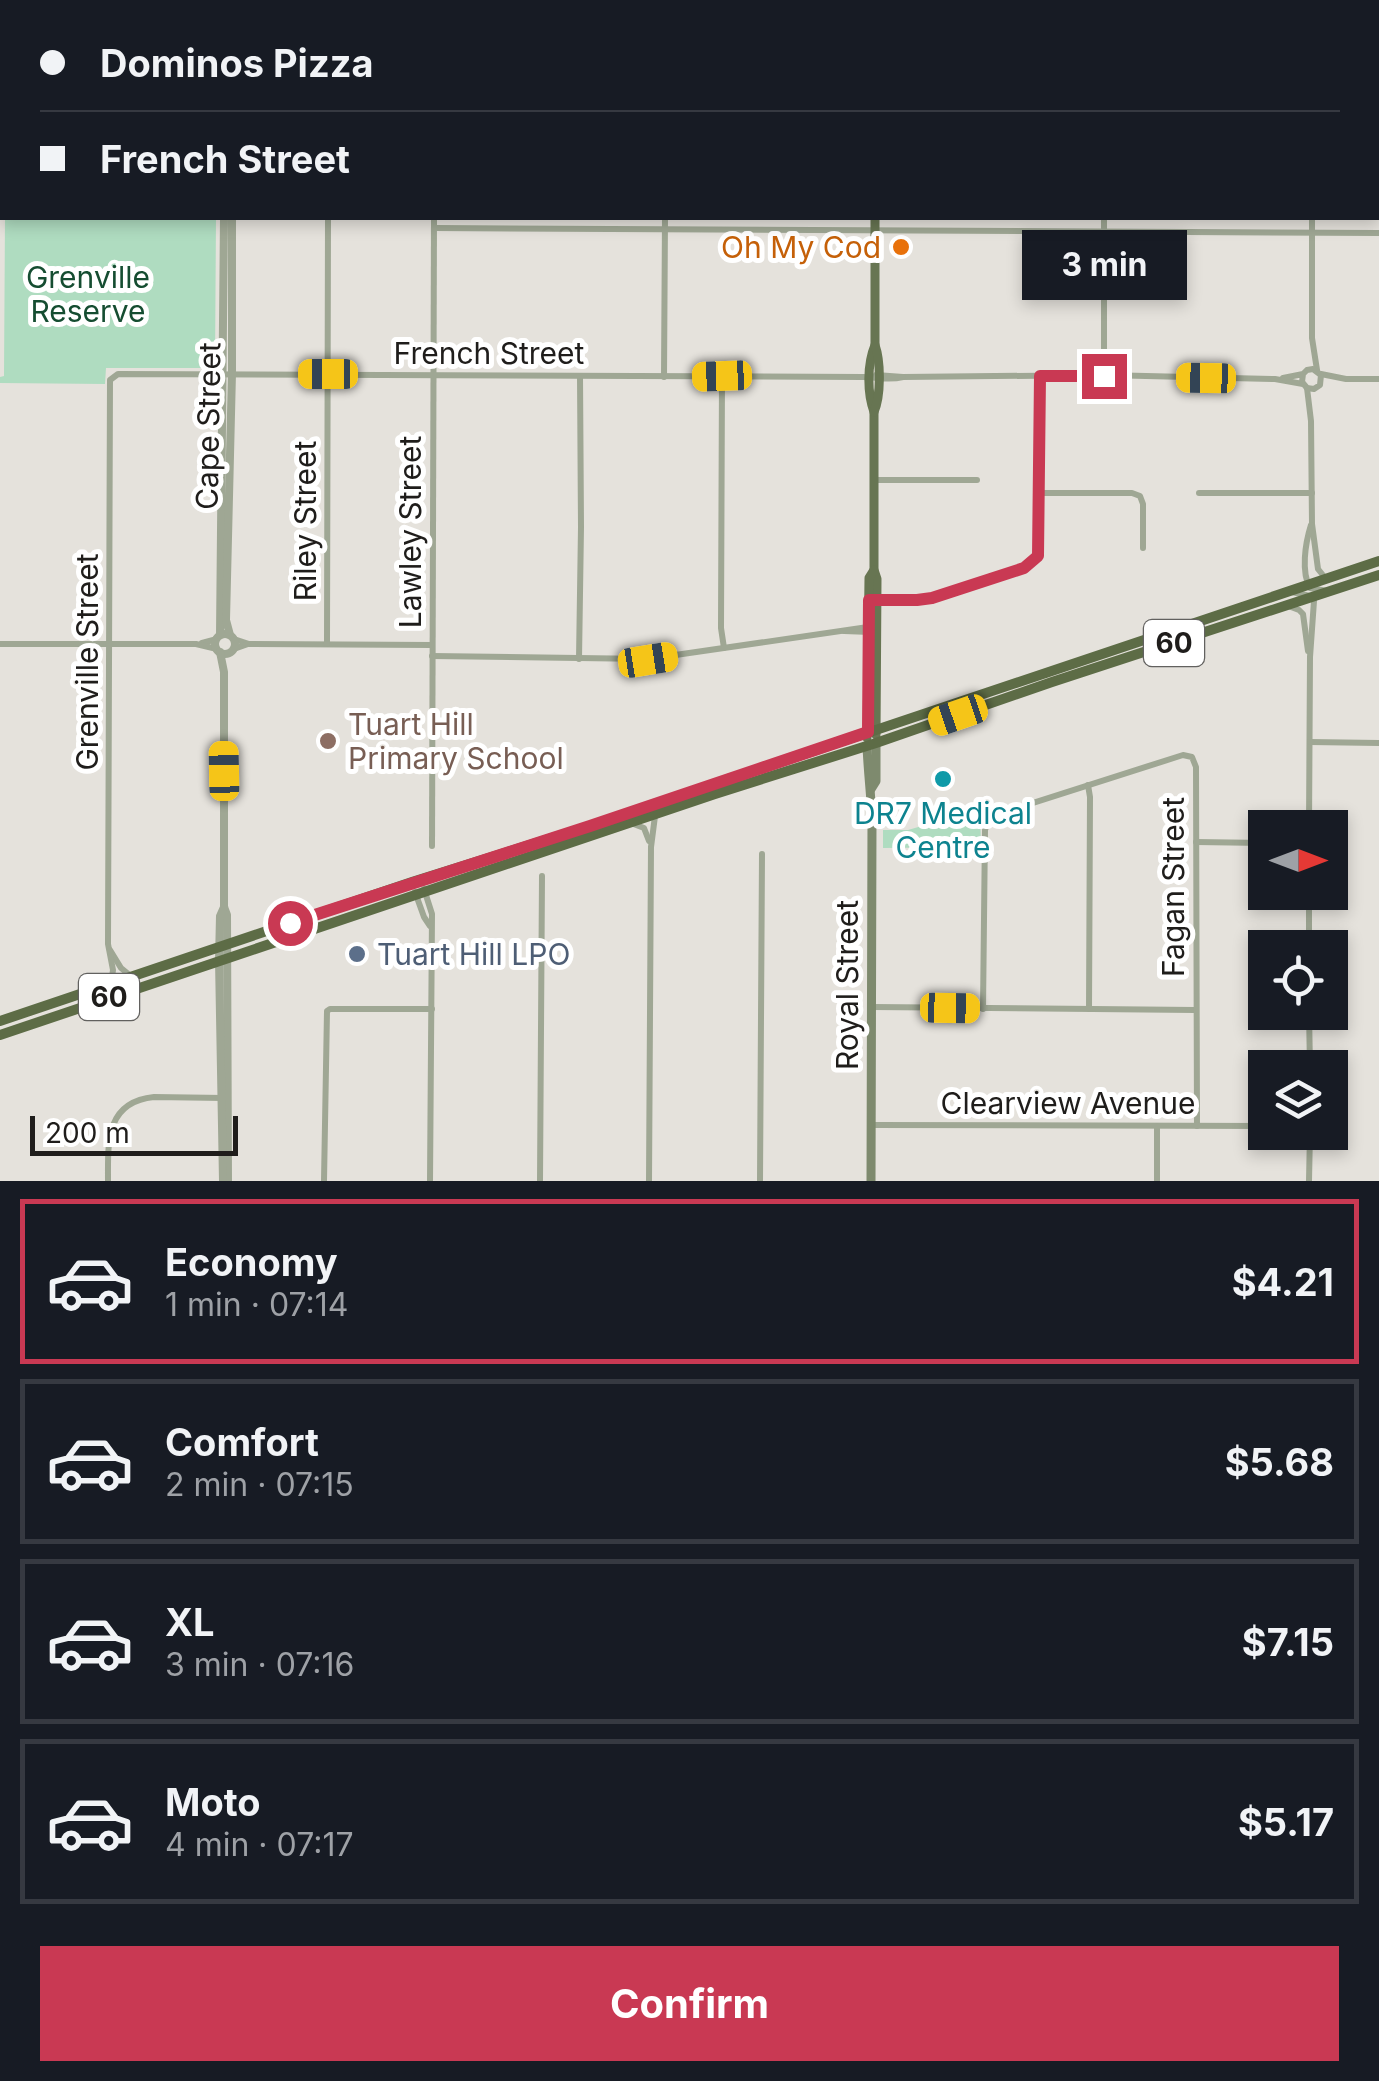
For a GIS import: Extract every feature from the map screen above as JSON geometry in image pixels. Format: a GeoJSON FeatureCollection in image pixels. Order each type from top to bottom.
{"type":"FeatureCollection","features":[{"type":"Feature","properties":{"kind":"highway","name":"60"},"geometry":{"type":"LineString","coordinates":[[1329,586],[1379,562]]}},
{"type":"Feature","properties":{"kind":"highway","name":"60"},"geometry":{"type":"LineString","coordinates":[[1,1036],[1284,607],[1310,592],[1379,575]]}},
{"type":"Feature","properties":{"kind":"highway","name":"60"},"geometry":{"type":"LineString","coordinates":[[6,1019],[1292,592],[1310,592]]}},
{"type":"Feature","properties":{"kind":"highway"},"geometry":{"type":"LineString","coordinates":[[332,909],[347,914],[400,902]]}},
{"type":"Feature","properties":{"kind":"highway"},"geometry":{"type":"LineString","coordinates":[[292,923],[326,920],[330,924]]}},
{"type":"Feature","properties":{"kind":"main road","name":"Royal Street"},"geometry":{"type":"LineString","coordinates":[[871,1181],[871,788],[876,781],[872,744],[873,600],[869,578],[874,570],[874,412],[878,402],[875,220]]}},
{"type":"Feature","properties":{"kind":"street","name":"Cape Street"},"geometry":{"type":"LineString","coordinates":[[224,220],[228,374]]}},
{"type":"Feature","properties":{"kind":"street","name":"Cape Street"},"geometry":{"type":"LineString","coordinates":[[223,946],[227,918],[224,672],[232,220]]}},
{"type":"Feature","properties":{"kind":"street","name":"Riley Street"},"geometry":{"type":"LineString","coordinates":[[327,644],[328,220]]}},
{"type":"Feature","properties":{"kind":"street","name":"Lawley Street"},"geometry":{"type":"LineString","coordinates":[[432,846],[434,220]]}},
{"type":"Feature","properties":{"kind":"street"},"geometry":{"type":"LineString","coordinates":[[664,220],[664,377]]}},
{"type":"Feature","properties":{"kind":"street"},"geometry":{"type":"LineString","coordinates":[[1104,220],[1104,376]]}},
{"type":"Feature","properties":{"kind":"street"},"geometry":{"type":"LineString","coordinates":[[1312,220],[1312,338],[1318,372],[1312,386],[1312,524],[1318,568],[1329,586]]}},
{"type":"Feature","properties":{"kind":"street"},"geometry":{"type":"LineString","coordinates":[[434,228],[1379,233]]}},
{"type":"Feature","properties":{"kind":"street"},"geometry":{"type":"LineString","coordinates":[[1312,338],[1305,372],[1312,386]]}},
{"type":"Feature","properties":{"kind":"street","name":"French Street"},"geometry":{"type":"LineString","coordinates":[[1274,380],[1305,372],[1379,379]]}},
{"type":"Feature","properties":{"kind":"street","name":"French Street"},"geometry":{"type":"LineString","coordinates":[[110,380],[118,374],[1104,376],[1274,380],[1312,386],[1346,378]]}},
{"type":"Feature","properties":{"kind":"street"},"geometry":{"type":"LineString","coordinates":[[579,659],[580,376]]}},
{"type":"Feature","properties":{"kind":"street"},"geometry":{"type":"LineString","coordinates":[[722,376],[720,628],[724,648]]}},
{"type":"Feature","properties":{"kind":"street"},"geometry":{"type":"LineString","coordinates":[[873,600],[932,598],[1024,568],[1038,556],[1040,376]]}},
{"type":"Feature","properties":{"kind":"street","name":"Grenville Street"},"geometry":{"type":"LineString","coordinates":[[110,380],[111,984]]}},
{"type":"Feature","properties":{"kind":"street"},"geometry":{"type":"LineString","coordinates":[[874,480],[977,480]]}},
{"type":"Feature","properties":{"kind":"street"},"geometry":{"type":"LineString","coordinates":[[1039,493],[1140,496],[1143,548]]}},
{"type":"Feature","properties":{"kind":"street"},"geometry":{"type":"LineString","coordinates":[[1199,493],[1312,493]]}},
{"type":"Feature","properties":{"kind":"street"},"geometry":{"type":"LineString","coordinates":[[1310,810],[1307,539],[1312,524]]}},
{"type":"Feature","properties":{"kind":"street"},"geometry":{"type":"LineString","coordinates":[[1284,607],[1295,608],[1302,614],[1310,657]]}},
{"type":"Feature","properties":{"kind":"street"},"geometry":{"type":"LineString","coordinates":[[432,656],[648,660],[842,630],[872,630]]}},
{"type":"Feature","properties":{"kind":"street"},"geometry":{"type":"LineString","coordinates":[[0,644],[432,645]]}},
{"type":"Feature","properties":{"kind":"street"},"geometry":{"type":"LineString","coordinates":[[1310,742],[1379,742]]}},
{"type":"Feature","properties":{"kind":"street","name":"Fagan Street"},"geometry":{"type":"LineString","coordinates":[[1088,785],[1183,755],[1192,758],[1196,767],[1197,1126]]}},
{"type":"Feature","properties":{"kind":"street"},"geometry":{"type":"LineString","coordinates":[[983,1009],[988,822],[995,816],[1088,785],[1089,1009]]}},
{"type":"Feature","properties":{"kind":"street"},"geometry":{"type":"LineString","coordinates":[[649,1181],[651,847],[655,815]]}},
{"type":"Feature","properties":{"kind":"street"},"geometry":{"type":"LineString","coordinates":[[630,823],[644,828],[651,847]]}},
{"type":"Feature","properties":{"kind":"street"},"geometry":{"type":"LineString","coordinates":[[1196,842],[1248,842]]}},
{"type":"Feature","properties":{"kind":"street"},"geometry":{"type":"LineString","coordinates":[[760,1181],[762,854]]}},
{"type":"Feature","properties":{"kind":"street"},"geometry":{"type":"LineString","coordinates":[[540,1181],[542,876]]}},
{"type":"Feature","properties":{"kind":"street"},"geometry":{"type":"LineString","coordinates":[[417,881],[432,914],[430,1181]]}},
{"type":"Feature","properties":{"kind":"street","name":"Cape Street"},"geometry":{"type":"LineString","coordinates":[[224,907],[220,916],[226,1181]]}},
{"type":"Feature","properties":{"kind":"street"},"geometry":{"type":"LineString","coordinates":[[227,918],[245,938]]}},
{"type":"Feature","properties":{"kind":"street"},"geometry":{"type":"LineString","coordinates":[[108,944],[117,964],[132,977]]}},
{"type":"Feature","properties":{"kind":"street","name":"Cape Street"},"geometry":{"type":"LineString","coordinates":[[223,959],[219,985],[225,1098]]}},
{"type":"Feature","properties":{"kind":"street"},"geometry":{"type":"LineString","coordinates":[[197,968],[209,972],[219,985]]}},
{"type":"Feature","properties":{"kind":"street"},"geometry":{"type":"LineString","coordinates":[[872,1007],[1195,1010]]}},
{"type":"Feature","properties":{"kind":"street"},"geometry":{"type":"LineString","coordinates":[[324,1181],[326,1011],[432,1009]]}},
{"type":"Feature","properties":{"kind":"street"},"geometry":{"type":"LineString","coordinates":[[0,1010],[6,1019]]}},
{"type":"Feature","properties":{"kind":"street"},"geometry":{"type":"LineString","coordinates":[[108,1181],[108,1138],[115,1120],[129,1106],[154,1097],[225,1098]]}},
{"type":"Feature","properties":{"kind":"street","name":"Clearview Avenue"},"geometry":{"type":"LineString","coordinates":[[872,1125],[1248,1126]]}},
{"type":"Feature","properties":{"kind":"street"},"geometry":{"type":"LineString","coordinates":[[1157,1126],[1157,1181]]}},
{"type":"Feature","properties":{"kind":"street"},"geometry":{"type":"LineString","coordinates":[[1310,1150],[1310,1181]]}},
{"type":"Feature","properties":{"kind":"green space","name":"Grenville Reserve"},"geometry":{"type":"Polygon","coordinates":[[[5,220],[216,220],[215,363],[211,368],[106,368],[105,384],[0,383],[4,376],[5,220]]]}},
{"type":"Feature","properties":{"kind":"green space"},"geometry":{"type":"Polygon","coordinates":[[[980,809],[981,847],[883,848],[883,830],[908,830],[980,809]]]}},
{"type":"Feature","properties":{"kind":"place","name":"Oh My Cod"},"geometry":{"type":"Point","coordinates":[901,247]}},
{"type":"Feature","properties":{"kind":"place","name":"Tuart Hill Primary School"},"geometry":{"type":"Point","coordinates":[328,741]}},
{"type":"Feature","properties":{"kind":"place","name":"DR7 Medical Centre"},"geometry":{"type":"Point","coordinates":[943,779]}},
{"type":"Feature","properties":{"kind":"place","name":"Tuart Hill LPO"},"geometry":{"type":"Point","coordinates":[357,954]}},
{"type":"Feature","properties":{"kind":"route"},"geometry":{"type":"LineString","coordinates":[[290,923],[868,732],[869,600],[932,598],[1024,568],[1038,556],[1040,376],[1104,376]]}}]}
